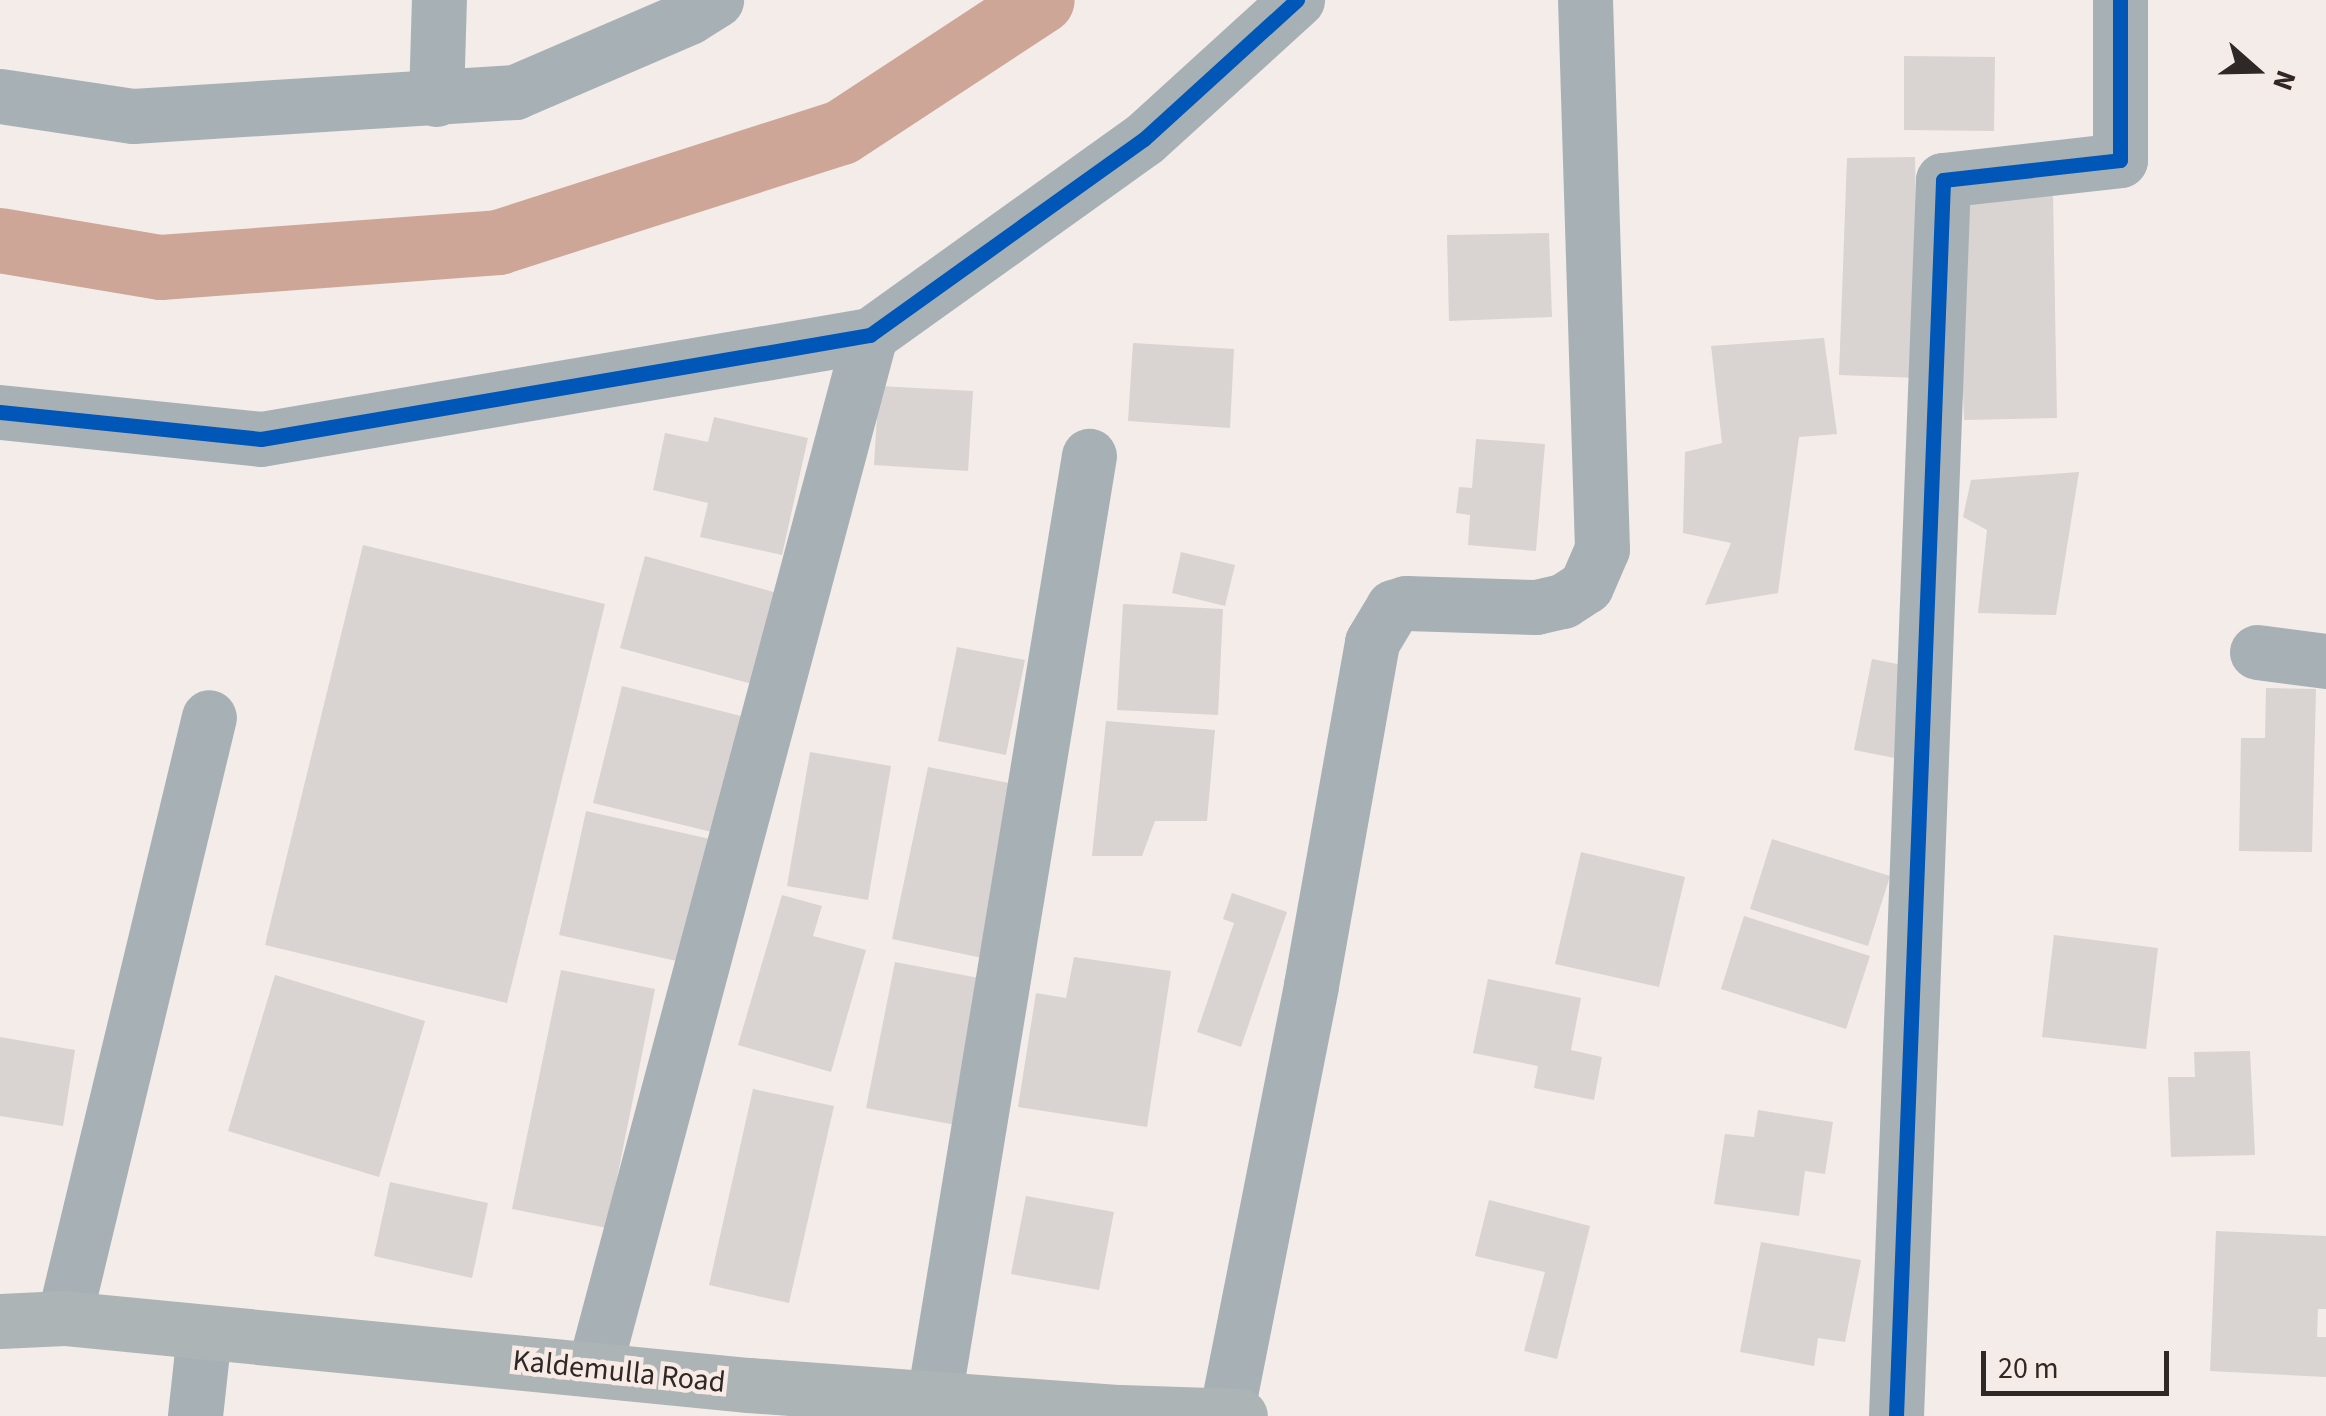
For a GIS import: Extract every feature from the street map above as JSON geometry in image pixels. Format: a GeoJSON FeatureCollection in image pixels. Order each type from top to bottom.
{"type":"FeatureCollection","features":[{"type":"Feature","properties":{"kind":"main road","name":"Kaldemulla Road"},"geometry":{"type":"LineString","coordinates":[[0,1321],[64,1318],[594,1369],[746,1401],[934,1398],[1120,1414],[1240,1416]]}},
{"type":"Feature","properties":{"kind":"street"},"geometry":{"type":"LineString","coordinates":[[436,99],[439,0]]}},
{"type":"Feature","properties":{"kind":"street"},"geometry":{"type":"LineString","coordinates":[[0,96],[133,116],[515,92],[688,17],[716,0]]}},
{"type":"Feature","properties":{"kind":"street"},"geometry":{"type":"LineString","coordinates":[[0,412],[261,439],[870,335],[1144,139],[1297,0]]}},
{"type":"Feature","properties":{"kind":"street"},"geometry":{"type":"LineString","coordinates":[[1226,1415],[1288,1085],[1311,985],[1372,642],[1394,607],[1406,603],[1536,607],[1563,600],[1586,586],[1602,549],[1586,0]]}},
{"type":"Feature","properties":{"kind":"street"},"geometry":{"type":"LineString","coordinates":[[1896,1416],[1942,180],[2120,160],[2120,0]]}},
{"type":"Feature","properties":{"kind":"street"},"geometry":{"type":"LineString","coordinates":[[594,1369],[870,335]]}},
{"type":"Feature","properties":{"kind":"street"},"geometry":{"type":"LineString","coordinates":[[934,1398],[1088,456]]}},
{"type":"Feature","properties":{"kind":"street"},"geometry":{"type":"LineString","coordinates":[[2257,652],[2326,661]]}},
{"type":"Feature","properties":{"kind":"street"},"geometry":{"type":"LineString","coordinates":[[64,1318],[210,717]]}},
{"type":"Feature","properties":{"kind":"street"},"geometry":{"type":"LineString","coordinates":[[195,1416],[204,1333]]}},
{"type":"Feature","properties":{"kind":"building"},"geometry":{"type":"Polygon","coordinates":[[[1904,56],[1995,57],[1994,131],[1904,130],[1904,56]]]}},
{"type":"Feature","properties":{"kind":"building"},"geometry":{"type":"Polygon","coordinates":[[[1915,157],[1919,378],[1839,375],[1847,158],[1915,157]]]}},
{"type":"Feature","properties":{"kind":"building"},"geometry":{"type":"Polygon","coordinates":[[[2053,194],[2057,418],[1964,420],[1956,198],[2053,194]]]}},
{"type":"Feature","properties":{"kind":"building"},"geometry":{"type":"Polygon","coordinates":[[[1549,233],[1552,317],[1449,321],[1447,235],[1549,233]]]}},
{"type":"Feature","properties":{"kind":"building"},"geometry":{"type":"Polygon","coordinates":[[[1824,338],[1837,434],[1799,437],[1778,593],[1705,605],[1731,543],[1683,533],[1685,452],[1722,443],[1711,346],[1824,338]]]}},
{"type":"Feature","properties":{"kind":"building"},"geometry":{"type":"Polygon","coordinates":[[[1133,343],[1234,349],[1230,428],[1128,421],[1133,343]]]}},
{"type":"Feature","properties":{"kind":"building"},"geometry":{"type":"Polygon","coordinates":[[[879,386],[973,391],[968,471],[874,465],[879,386]]]}},
{"type":"Feature","properties":{"kind":"building"},"geometry":{"type":"Polygon","coordinates":[[[714,417],[808,438],[782,555],[700,537],[708,503],[653,490],[665,433],[708,442],[714,417]]]}},
{"type":"Feature","properties":{"kind":"building"},"geometry":{"type":"Polygon","coordinates":[[[1476,439],[1545,444],[1536,551],[1468,545],[1470,515],[1456,513],[1459,487],[1472,488],[1476,439]]]}},
{"type":"Feature","properties":{"kind":"building"},"geometry":{"type":"Polygon","coordinates":[[[2079,472],[2056,615],[1978,613],[1987,530],[1963,517],[1971,480],[2079,472]]]}},
{"type":"Feature","properties":{"kind":"building"},"geometry":{"type":"Polygon","coordinates":[[[363,545],[605,604],[507,1003],[265,945],[363,545]]]}},
{"type":"Feature","properties":{"kind":"building"},"geometry":{"type":"Polygon","coordinates":[[[1181,552],[1235,565],[1225,606],[1172,593],[1181,552]]]}},
{"type":"Feature","properties":{"kind":"building"},"geometry":{"type":"Polygon","coordinates":[[[645,556],[777,593],[752,684],[620,648],[645,556]]]}},
{"type":"Feature","properties":{"kind":"building"},"geometry":{"type":"Polygon","coordinates":[[[1123,604],[1223,609],[1218,715],[1117,710],[1123,604]]]}},
{"type":"Feature","properties":{"kind":"building"},"geometry":{"type":"Polygon","coordinates":[[[957,647],[1025,660],[1006,755],[938,741],[957,647]]]}},
{"type":"Feature","properties":{"kind":"building"},"geometry":{"type":"Polygon","coordinates":[[[1872,659],[1923,669],[1905,760],[1854,750],[1872,659]]]}},
{"type":"Feature","properties":{"kind":"building"},"geometry":{"type":"Polygon","coordinates":[[[622,686],[749,718],[720,834],[593,803],[622,686]]]}},
{"type":"Feature","properties":{"kind":"building"},"geometry":{"type":"Polygon","coordinates":[[[2266,688],[2316,689],[2312,852],[2239,851],[2241,738],[2265,738],[2266,688]]]}},
{"type":"Feature","properties":{"kind":"building"},"geometry":{"type":"Polygon","coordinates":[[[1106,721],[1215,730],[1207,821],[1155,821],[1142,856],[1092,856],[1106,721]]]}},
{"type":"Feature","properties":{"kind":"building"},"geometry":{"type":"Polygon","coordinates":[[[810,752],[891,766],[868,900],[787,886],[810,752]]]}},
{"type":"Feature","properties":{"kind":"building"},"geometry":{"type":"Polygon","coordinates":[[[928,767],[1029,787],[992,960],[892,939],[928,767]]]}},
{"type":"Feature","properties":{"kind":"building"},"geometry":{"type":"Polygon","coordinates":[[[586,811],[723,842],[695,965],[559,935],[586,811]]]}},
{"type":"Feature","properties":{"kind":"building"},"geometry":{"type":"Polygon","coordinates":[[[1772,839],[1890,876],[1868,946],[1750,909],[1772,839]]]}},
{"type":"Feature","properties":{"kind":"building"},"geometry":{"type":"Polygon","coordinates":[[[1581,852],[1685,877],[1659,987],[1555,964],[1581,852]]]}},
{"type":"Feature","properties":{"kind":"building"},"geometry":{"type":"Polygon","coordinates":[[[1232,893],[1287,912],[1241,1047],[1197,1032],[1234,923],[1223,919],[1232,893]]]}},
{"type":"Feature","properties":{"kind":"building"},"geometry":{"type":"Polygon","coordinates":[[[782,895],[822,906],[813,936],[866,950],[831,1072],[738,1045],[782,895]]]}},
{"type":"Feature","properties":{"kind":"building"},"geometry":{"type":"Polygon","coordinates":[[[1744,916],[1870,956],[1846,1029],[1721,989],[1744,916]]]}},
{"type":"Feature","properties":{"kind":"building"},"geometry":{"type":"Polygon","coordinates":[[[2054,935],[2158,948],[2146,1049],[2042,1037],[2054,935]]]}},
{"type":"Feature","properties":{"kind":"building"},"geometry":{"type":"Polygon","coordinates":[[[1074,957],[1171,971],[1147,1127],[1018,1107],[1036,993],[1066,998],[1074,957]]]}},
{"type":"Feature","properties":{"kind":"building"},"geometry":{"type":"Polygon","coordinates":[[[895,962],[989,980],[961,1126],[866,1108],[895,962]]]}},
{"type":"Feature","properties":{"kind":"building"},"geometry":{"type":"Polygon","coordinates":[[[561,970],[655,989],[607,1228],[512,1209],[561,970]]]}},
{"type":"Feature","properties":{"kind":"building"},"geometry":{"type":"Polygon","coordinates":[[[275,975],[425,1021],[379,1177],[228,1131],[275,975]]]}},
{"type":"Feature","properties":{"kind":"building"},"geometry":{"type":"Polygon","coordinates":[[[1488,979],[1581,998],[1571,1050],[1602,1057],[1594,1100],[1534,1088],[1538,1066],[1473,1053],[1488,979]]]}},
{"type":"Feature","properties":{"kind":"building"},"geometry":{"type":"Polygon","coordinates":[[[0,1037],[75,1050],[63,1126],[0,1116],[0,1037]]]}},
{"type":"Feature","properties":{"kind":"building"},"geometry":{"type":"Polygon","coordinates":[[[2250,1051],[2255,1155],[2171,1157],[2168,1077],[2195,1077],[2194,1052],[2250,1051]]]}},
{"type":"Feature","properties":{"kind":"building"},"geometry":{"type":"Polygon","coordinates":[[[753,1089],[834,1106],[789,1303],[709,1285],[753,1089]]]}},
{"type":"Feature","properties":{"kind":"building"},"geometry":{"type":"Polygon","coordinates":[[[1758,1110],[1833,1122],[1825,1174],[1805,1171],[1799,1216],[1714,1204],[1725,1134],[1754,1137],[1758,1110]]]}},
{"type":"Feature","properties":{"kind":"building"},"geometry":{"type":"Polygon","coordinates":[[[390,1182],[488,1203],[472,1278],[374,1256],[390,1182]]]}},
{"type":"Feature","properties":{"kind":"building"},"geometry":{"type":"Polygon","coordinates":[[[1026,1196],[1114,1212],[1099,1290],[1011,1274],[1026,1196]]]}},
{"type":"Feature","properties":{"kind":"building"},"geometry":{"type":"Polygon","coordinates":[[[1489,1200],[1590,1226],[1557,1359],[1524,1351],[1545,1272],[1475,1256],[1489,1200]]]}},
{"type":"Feature","properties":{"kind":"building"},"geometry":{"type":"Polygon","coordinates":[[[2216,1231],[2326,1236],[2326,1309],[2318,1309],[2317,1337],[2326,1337],[2326,1377],[2210,1371],[2216,1231]]]}},
{"type":"Feature","properties":{"kind":"building"},"geometry":{"type":"Polygon","coordinates":[[[1761,1242],[1861,1260],[1845,1342],[1818,1338],[1814,1366],[1740,1352],[1761,1242]]]}},
{"type":"Feature","properties":{"kind":"waterway"},"geometry":{"type":"LineString","coordinates":[[0,240],[160,267],[498,242],[841,132],[1042,0]]}},
{"type":"Feature","properties":{"kind":"cycle path"},"geometry":{"type":"LineString","coordinates":[[0,412],[261,439],[870,335],[1144,139],[1297,0]]}},
{"type":"Feature","properties":{"kind":"cycle path"},"geometry":{"type":"LineString","coordinates":[[1896,1416],[1943,180],[2120,160],[2120,0]]}}]}
